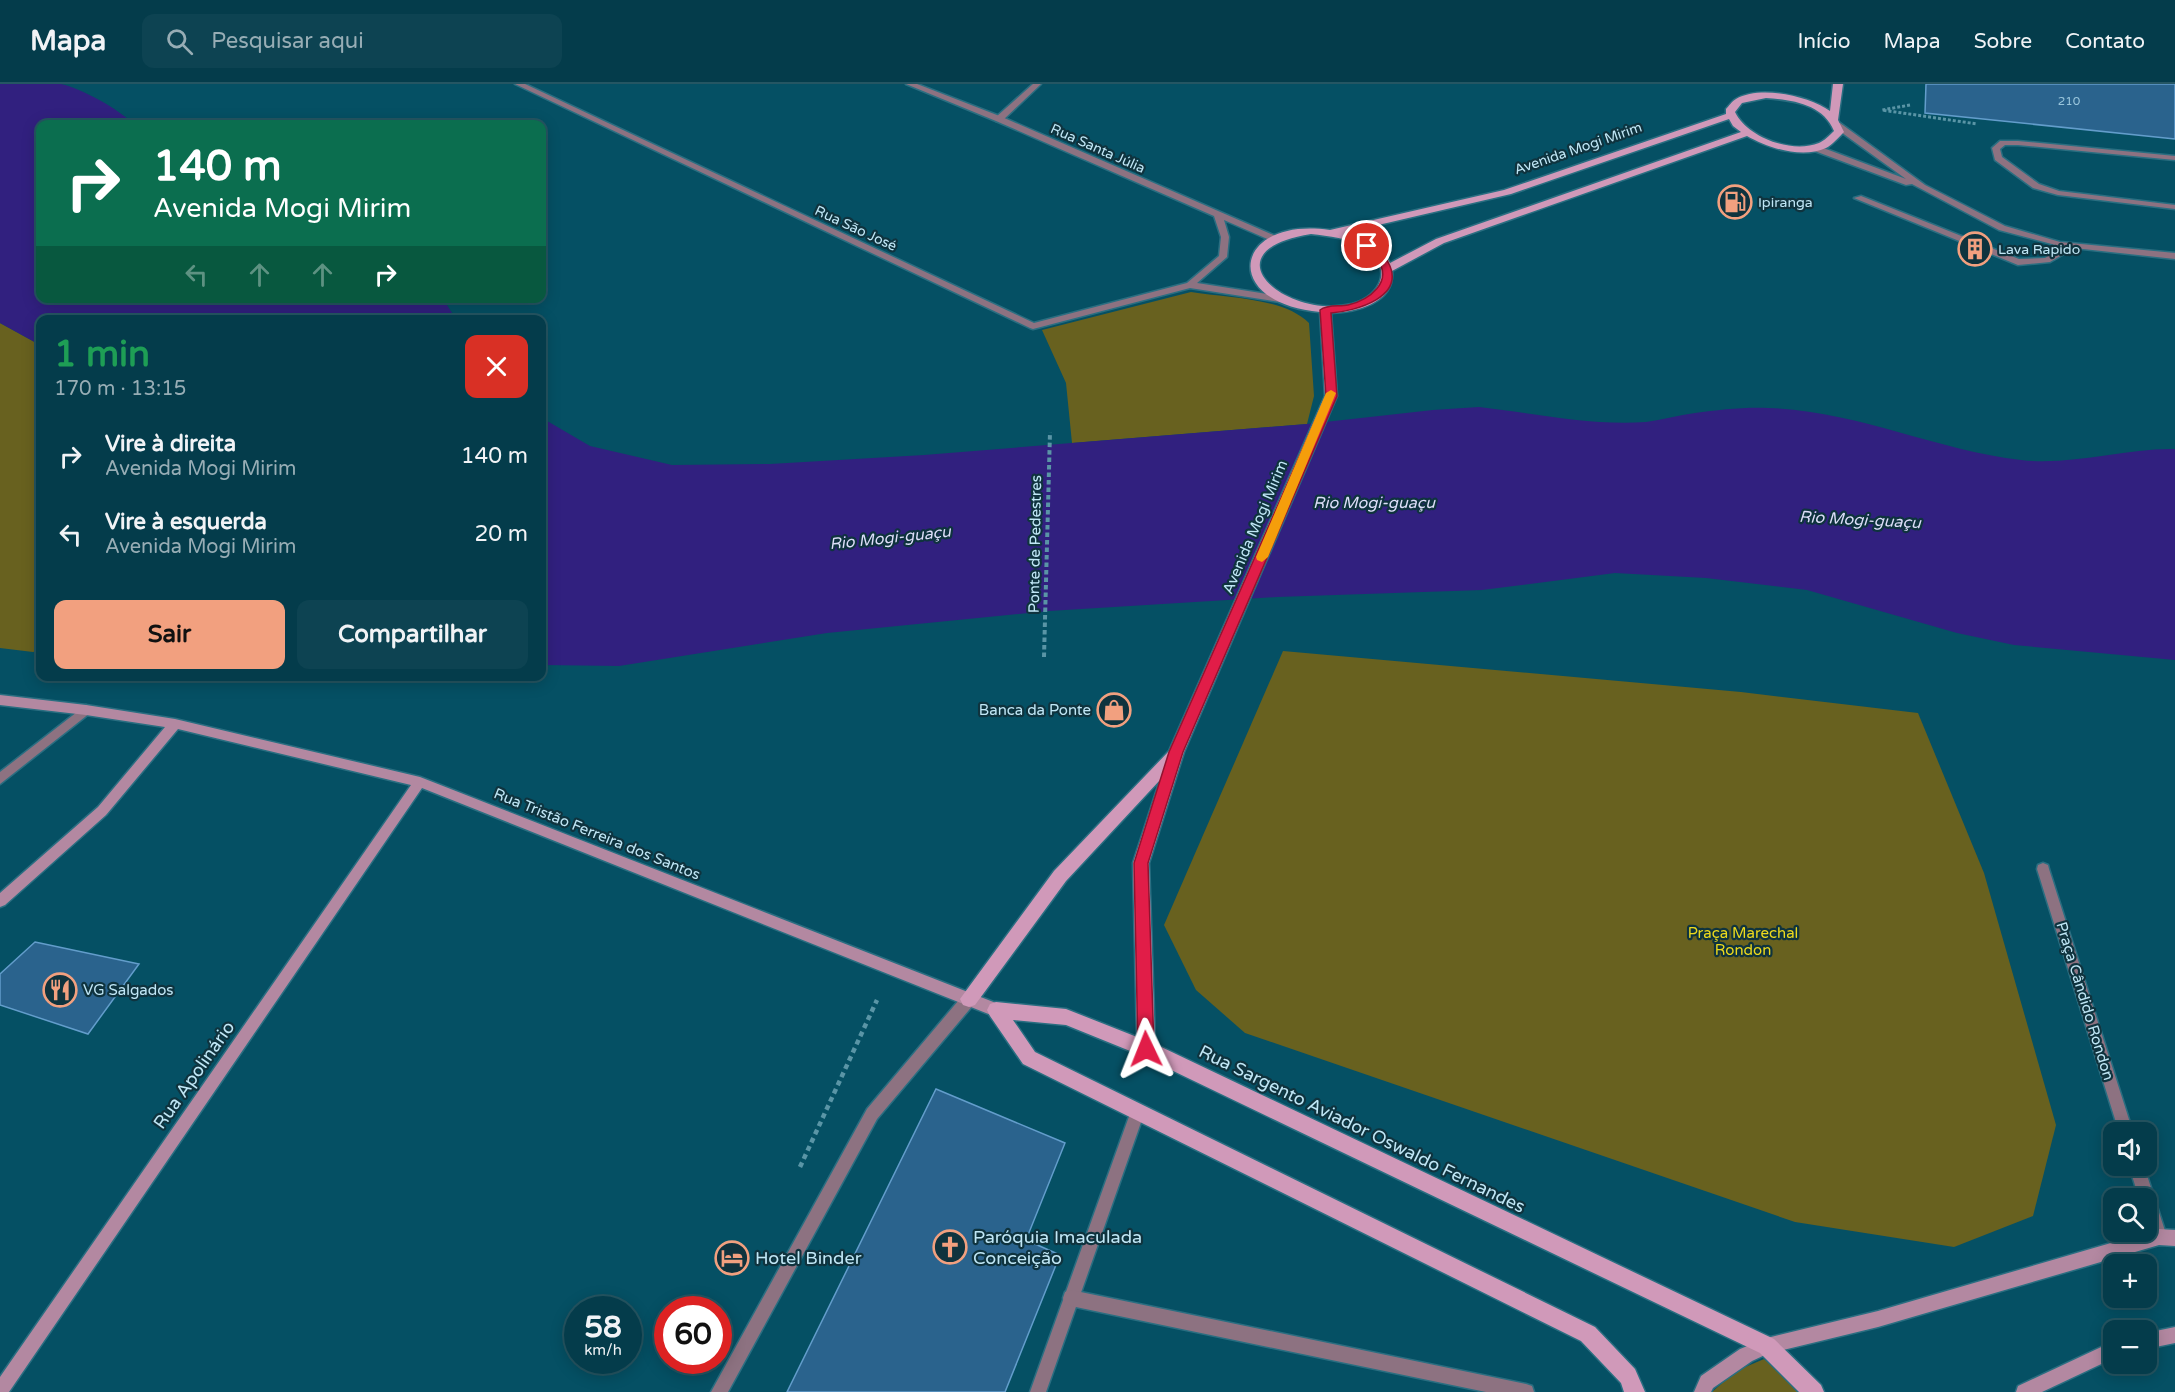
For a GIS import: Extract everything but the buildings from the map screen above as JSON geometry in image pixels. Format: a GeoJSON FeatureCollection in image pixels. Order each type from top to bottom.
{"type":"FeatureCollection","features":[{"type":"Feature","properties":{"kind":"main road","name":"Avenida Mogi Mirim"},"geometry":{"type":"LineString","coordinates":[[1331,233],[1507,192],[1730,116],[1734,104],[1752,96],[1769,84]]}},
{"type":"Feature","properties":{"kind":"main road"},"geometry":{"type":"LineString","coordinates":[[1730,116],[1735,125],[1745,134],[1779,146],[1815,148],[1835,139],[1839,132],[1836,122],[1838,84]]}},
{"type":"Feature","properties":{"kind":"main road"},"geometry":{"type":"LineString","coordinates":[[1752,96],[1766,95],[1798,100],[1826,112],[1836,122]]}},
{"type":"Feature","properties":{"kind":"main road"},"geometry":{"type":"LineString","coordinates":[[1275,239],[1261,249],[1254,261],[1255,274],[1264,288],[1280,299],[1301,307],[1325,310],[1347,308],[1380,293],[1387,282],[1387,269],[1440,241],[1745,134]]}},
{"type":"Feature","properties":{"kind":"main road","name":"Avenida Mogi Mirim"},"geometry":{"type":"LineString","coordinates":[[1275,239],[1311,231],[1351,238],[1367,246],[1380,257],[1387,269]]}},
{"type":"Feature","properties":{"kind":"main road","name":"Avenida Mogi Mirim"},"geometry":{"type":"LineString","coordinates":[[1146,1049],[1141,863],[1176,752],[1331,396],[1325,310]]}},
{"type":"Feature","properties":{"kind":"main road","name":"Rua Tristão Ferreira dos Santos"},"geometry":{"type":"LineString","coordinates":[[0,700],[176,724],[420,782],[996,1010]]}},
{"type":"Feature","properties":{"kind":"main road"},"geometry":{"type":"LineString","coordinates":[[0,901],[102,811],[176,724]]}},
{"type":"Feature","properties":{"kind":"main road","name":"Avenida Mogi Mirim"},"geometry":{"type":"LineString","coordinates":[[969,999],[1060,876],[1176,752]]}},
{"type":"Feature","properties":{"kind":"main road","name":"Rua Apolinário"},"geometry":{"type":"LineString","coordinates":[[0,1391],[420,782]]}},
{"type":"Feature","properties":{"kind":"main road"},"geometry":{"type":"LineString","coordinates":[[996,1010],[1029,1058],[1588,1334],[1628,1376],[1635,1392]]}},
{"type":"Feature","properties":{"kind":"main road","name":"Rua Sargento Aviador Oswaldo Fernandes"},"geometry":{"type":"LineString","coordinates":[[996,1010],[1066,1017],[1146,1049],[1767,1346]]}},
{"type":"Feature","properties":{"kind":"main road"},"geometry":{"type":"LineString","coordinates":[[1702,1392],[1707,1382],[1746,1355],[1767,1346],[1878,1319],[2167,1238]]}},
{"type":"Feature","properties":{"kind":"main road"},"geometry":{"type":"LineString","coordinates":[[2157,1339],[2175,1335]]}},
{"type":"Feature","properties":{"kind":"main road"},"geometry":{"type":"LineString","coordinates":[[1767,1346],[1814,1392]]}},
{"type":"Feature","properties":{"kind":"main road"},"geometry":{"type":"LineString","coordinates":[[2024,1392],[2103,1354]]}},
{"type":"Feature","properties":{"kind":"street","name":"Rua São José"},"geometry":{"type":"LineString","coordinates":[[519,84],[1033,326],[1190,285],[1280,299]]}},
{"type":"Feature","properties":{"kind":"street","name":"Rua Santa Júlia"},"geometry":{"type":"LineString","coordinates":[[910,84],[999,119],[1275,239]]}},
{"type":"Feature","properties":{"kind":"street"},"geometry":{"type":"LineString","coordinates":[[999,119],[1037,84]]}},
{"type":"Feature","properties":{"kind":"street"},"geometry":{"type":"LineString","coordinates":[[1836,122],[1922,187]]}},
{"type":"Feature","properties":{"kind":"street"},"geometry":{"type":"LineString","coordinates":[[2175,158],[2018,142],[2004,143],[1996,148],[1998,158],[2036,186],[2058,193],[2175,207]]}},
{"type":"Feature","properties":{"kind":"street"},"geometry":{"type":"LineString","coordinates":[[1815,148],[1922,187],[2002,228],[2071,246],[2175,256]]}},
{"type":"Feature","properties":{"kind":"street"},"geometry":{"type":"LineString","coordinates":[[1858,198],[2018,262],[2047,260],[2071,246]]}},
{"type":"Feature","properties":{"kind":"street","name":"Rua São José"},"geometry":{"type":"LineString","coordinates":[[1190,285],[1223,256],[1225,237],[1218,215]]}},
{"type":"Feature","properties":{"kind":"street"},"geometry":{"type":"LineString","coordinates":[[0,779],[86,710]]}},
{"type":"Feature","properties":{"kind":"street","name":"Praça Cândido Rondon"},"geometry":{"type":"LineString","coordinates":[[2043,869],[2123,1122]]}},
{"type":"Feature","properties":{"kind":"street"},"geometry":{"type":"LineString","coordinates":[[719,1392],[872,1114],[969,999]]}},
{"type":"Feature","properties":{"kind":"street"},"geometry":{"type":"LineString","coordinates":[[1038,1392],[1138,1111]]}},
{"type":"Feature","properties":{"kind":"street"},"geometry":{"type":"LineString","coordinates":[[2141,1176],[2167,1238]]}},
{"type":"Feature","properties":{"kind":"street"},"geometry":{"type":"LineString","coordinates":[[1071,1298],[1526,1392]]}},
{"type":"Feature","properties":{"kind":"path","name":"Ponte de Pedestres"},"geometry":{"type":"LineString","coordinates":[[1044,657],[1050,432]]}},
{"type":"Feature","properties":{"kind":"path"},"geometry":{"type":"LineString","coordinates":[[798,1171],[891,969]]}},
{"type":"Feature","properties":{"kind":"green space"},"geometry":{"type":"Polygon","coordinates":[[[1191,292],[1269,303],[1298,314],[1309,323],[1314,396],[1307,424],[1072,443],[1066,383],[1042,330],[1191,292]]]}},
{"type":"Feature","properties":{"kind":"green space"},"geometry":{"type":"Polygon","coordinates":[[[0,323],[36,343],[36,651],[0,648],[0,323]]]}},
{"type":"Feature","properties":{"kind":"green space","name":"Praça Marechal Rondon"},"geometry":{"type":"Polygon","coordinates":[[[1283,651],[1741,692],[1918,713],[1984,873],[2056,1125],[2033,1216],[1954,1247],[1795,1222],[1245,1033],[1196,990],[1164,925],[1283,651]]]}},
{"type":"Feature","properties":{"kind":"green space"},"geometry":{"type":"Polygon","coordinates":[[[1764,1359],[1782,1372],[1800,1392],[1712,1392],[1736,1371],[1764,1359]]]}},
{"type":"Feature","properties":{"kind":"water"},"geometry":{"type":"Polygon","coordinates":[[[0,84],[61,84],[100,100],[129,120],[36,120],[36,303],[446,303],[453,315],[36,315],[36,343],[0,323],[0,84]]]}},
{"type":"Feature","properties":{"kind":"water","name":"Rio Mogi-guaçu"},"geometry":{"type":"Polygon","coordinates":[[[1479,407],[1583,421],[1625,423],[1731,409],[1800,410],[1863,423],[1958,448],[2021,460],[2059,461],[2156,449],[2175,449],[2175,660],[2014,645],[1957,633],[1807,590],[1706,578],[1615,573],[1482,590],[1277,597],[1049,611],[827,633],[619,666],[546,665],[546,420],[590,446],[672,465],[770,464],[924,455],[1307,424],[1479,407]]]}},
{"type":"Feature","properties":{"kind":"slow traffic"},"geometry":{"type":"LineString","coordinates":[[1262,557],[1331,393]]}},
{"type":"Feature","properties":{"kind":"place","name":"Ipiranga"},"geometry":{"type":"Point","coordinates":[1735,202]}},
{"type":"Feature","properties":{"kind":"place","name":"Lava Rapido"},"geometry":{"type":"Point","coordinates":[1975,249]}},
{"type":"Feature","properties":{"kind":"place","name":"Banca da Ponte"},"geometry":{"type":"Point","coordinates":[1114,710]}},
{"type":"Feature","properties":{"kind":"place","name":"VG Salgados"},"geometry":{"type":"Point","coordinates":[60,990]}},
{"type":"Feature","properties":{"kind":"place","name":"Paróquia Imaculada Conceição"},"geometry":{"type":"Point","coordinates":[950,1247]}},
{"type":"Feature","properties":{"kind":"place","name":"Hotel Binder"},"geometry":{"type":"Point","coordinates":[732,1258]}},
{"type":"Feature","properties":{"kind":"route"},"geometry":{"type":"LineString","coordinates":[[1146,1049],[1141,863],[1176,752],[1331,396],[1325,310],[1347,308],[1366,302],[1380,293],[1387,282],[1387,269],[1380,257],[1367,246]]}}]}
